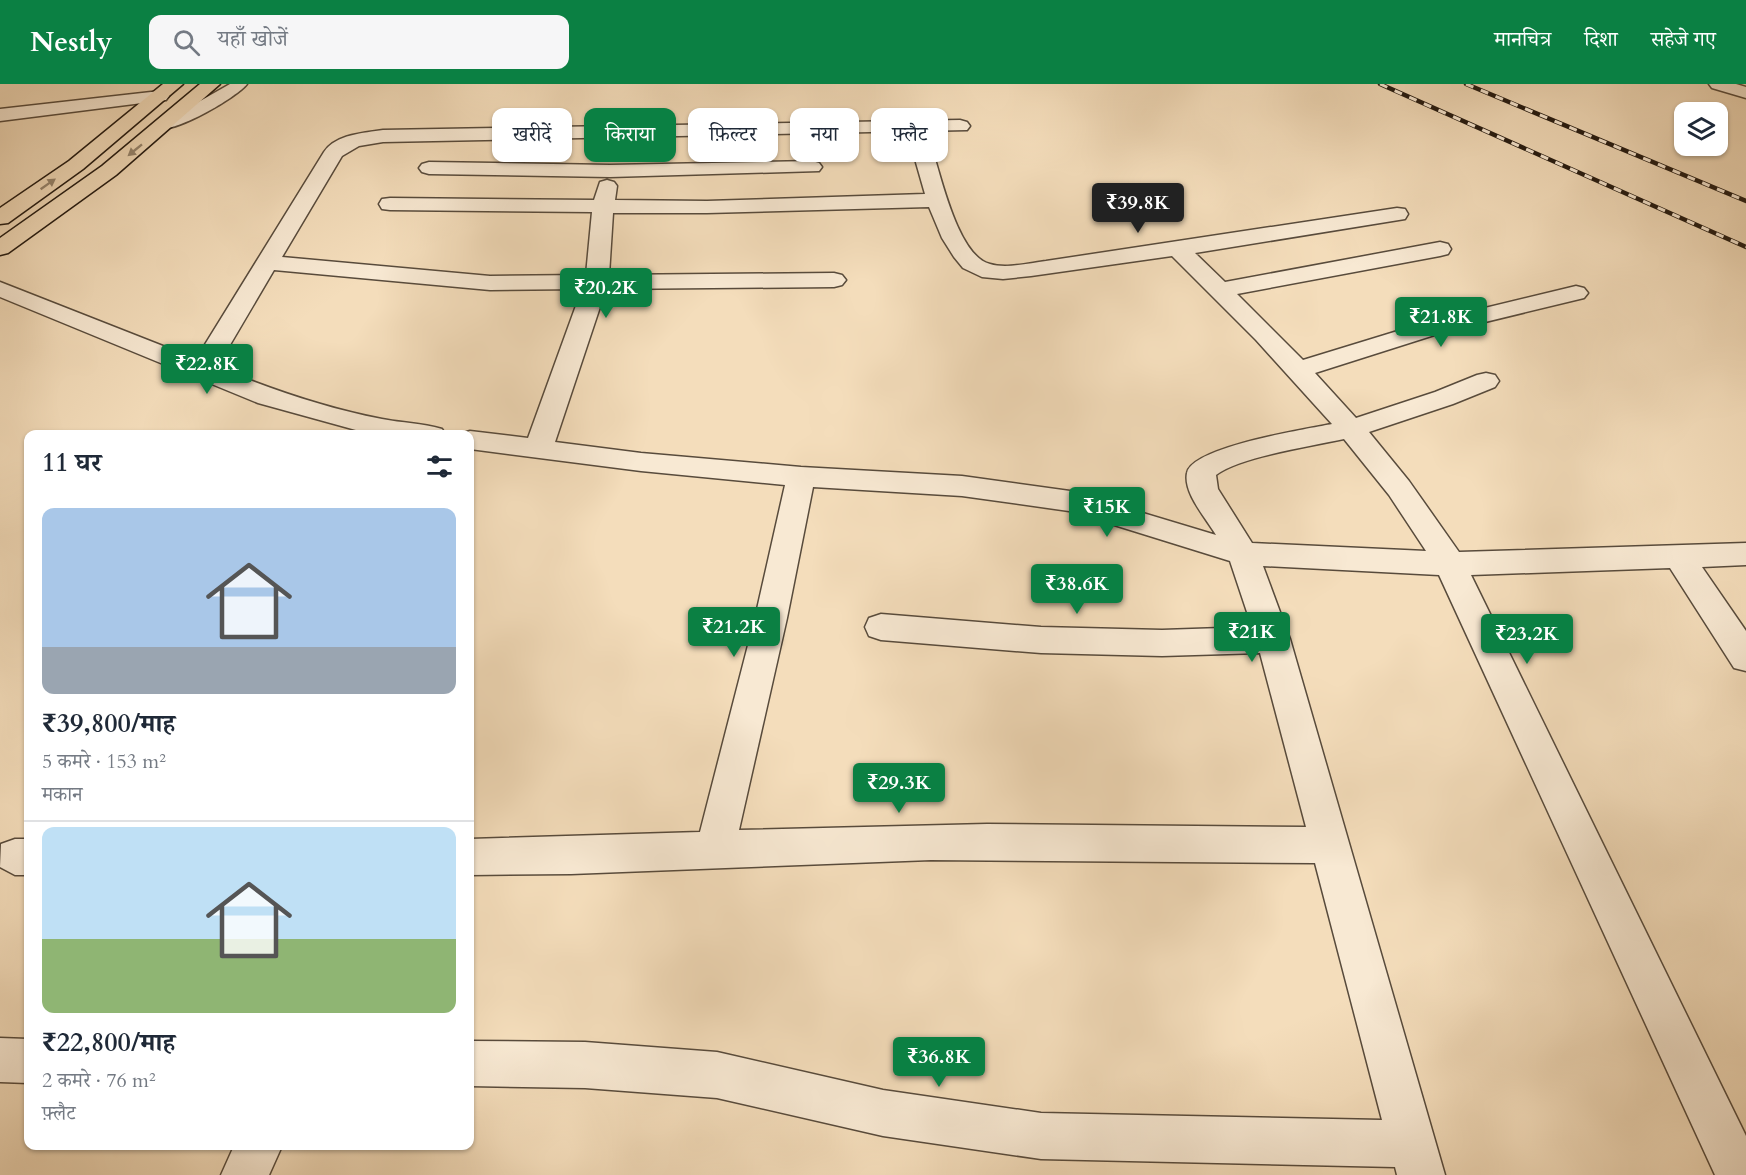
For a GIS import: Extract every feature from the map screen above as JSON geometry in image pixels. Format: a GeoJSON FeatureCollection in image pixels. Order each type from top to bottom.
{"type":"FeatureCollection","features":[{"type":"Feature","properties":{"kind":"main road"},"geometry":{"type":"LineString","coordinates":[[0,249],[115,167],[211,84]]}},
{"type":"Feature","properties":{"kind":"main road"},"geometry":{"type":"LineString","coordinates":[[0,218],[76,165],[167,90]]}},
{"type":"Feature","properties":{"kind":"street"},"geometry":{"type":"LineString","coordinates":[[1718,84],[1746,93]]}},
{"type":"Feature","properties":{"kind":"street"},"geometry":{"type":"LineString","coordinates":[[0,115],[167,90]]}},
{"type":"Feature","properties":{"kind":"street"},"geometry":{"type":"LineString","coordinates":[[203,369],[334,152],[353,141],[395,136],[960,126]]}},
{"type":"Feature","properties":{"kind":"street"},"geometry":{"type":"LineString","coordinates":[[926,162],[936,200],[964,258],[982,270],[1016,270],[1178,249],[1397,214]]}},
{"type":"Feature","properties":{"kind":"street"},"geometry":{"type":"LineString","coordinates":[[429,168],[610,171],[812,167]]}},
{"type":"Feature","properties":{"kind":"street"},"geometry":{"type":"LineString","coordinates":[[538,450],[597,281],[603,207],[610,171]]}},
{"type":"Feature","properties":{"kind":"street"},"geometry":{"type":"LineString","coordinates":[[390,204],[707,207],[936,200]]}},
{"type":"Feature","properties":{"kind":"street"},"geometry":{"type":"LineString","coordinates":[[1178,249],[1297,370],[1350,429],[1399,489],[1450,564],[1740,1175]]}},
{"type":"Feature","properties":{"kind":"street"},"geometry":{"type":"LineString","coordinates":[[1220,290],[1440,249]]}},
{"type":"Feature","properties":{"kind":"street"},"geometry":{"type":"LineString","coordinates":[[267,263],[490,283],[834,280]]}},
{"type":"Feature","properties":{"kind":"street"},"geometry":{"type":"LineString","coordinates":[[0,289],[203,369],[267,397],[396,430]]}},
{"type":"Feature","properties":{"kind":"street"},"geometry":{"type":"LineString","coordinates":[[1297,370],[1436,327],[1576,293]]}},
{"type":"Feature","properties":{"kind":"street"},"geometry":{"type":"LineString","coordinates":[[474,1064],[585,1065],[717,1075],[883,1113],[1041,1136],[1416,1159],[1273,639],[1244,554],[1203,489],[1202,472],[1215,461],[1240,453],[1350,429],[1444,398],[1486,381]]}},
{"type":"Feature","properties":{"kind":"street"},"geometry":{"type":"LineString","coordinates":[[307,430],[320,411]]}},
{"type":"Feature","properties":{"kind":"street"},"geometry":{"type":"LineString","coordinates":[[474,441],[641,462],[801,477],[962,486],[1070,501],[1170,534],[1244,554],[1450,564],[1746,554]]}},
{"type":"Feature","properties":{"kind":"street"},"geometry":{"type":"LineString","coordinates":[[715,849],[771,618],[801,477]]}},
{"type":"Feature","properties":{"kind":"street"},"geometry":{"type":"LineString","coordinates":[[1678,556],[1746,658]]}},
{"type":"Feature","properties":{"kind":"street"},"geometry":{"type":"LineString","coordinates":[[881,627],[1041,640],[1162,643],[1273,639]]}},
{"type":"Feature","properties":{"kind":"street"},"geometry":{"type":"LineString","coordinates":[[474,857],[562,858],[872,843],[1065,840],[1328,845]]}},
{"type":"Feature","properties":{"kind":"street"},"geometry":{"type":"LineString","coordinates":[[0,1060],[24,1060]]}},
{"type":"Feature","properties":{"kind":"street"},"geometry":{"type":"LineString","coordinates":[[245,1175],[256,1150]]}},
{"type":"Feature","properties":{"kind":"lane"},"geometry":{"type":"LineString","coordinates":[[166,125],[206,106],[240,84]]}},
{"type":"Feature","properties":{"kind":"railway"},"geometry":{"type":"LineString","coordinates":[[1380,84],[1746,247]]}},
{"type":"Feature","properties":{"kind":"railway"},"geometry":{"type":"LineString","coordinates":[[1466,84],[1746,201]]}}]}
